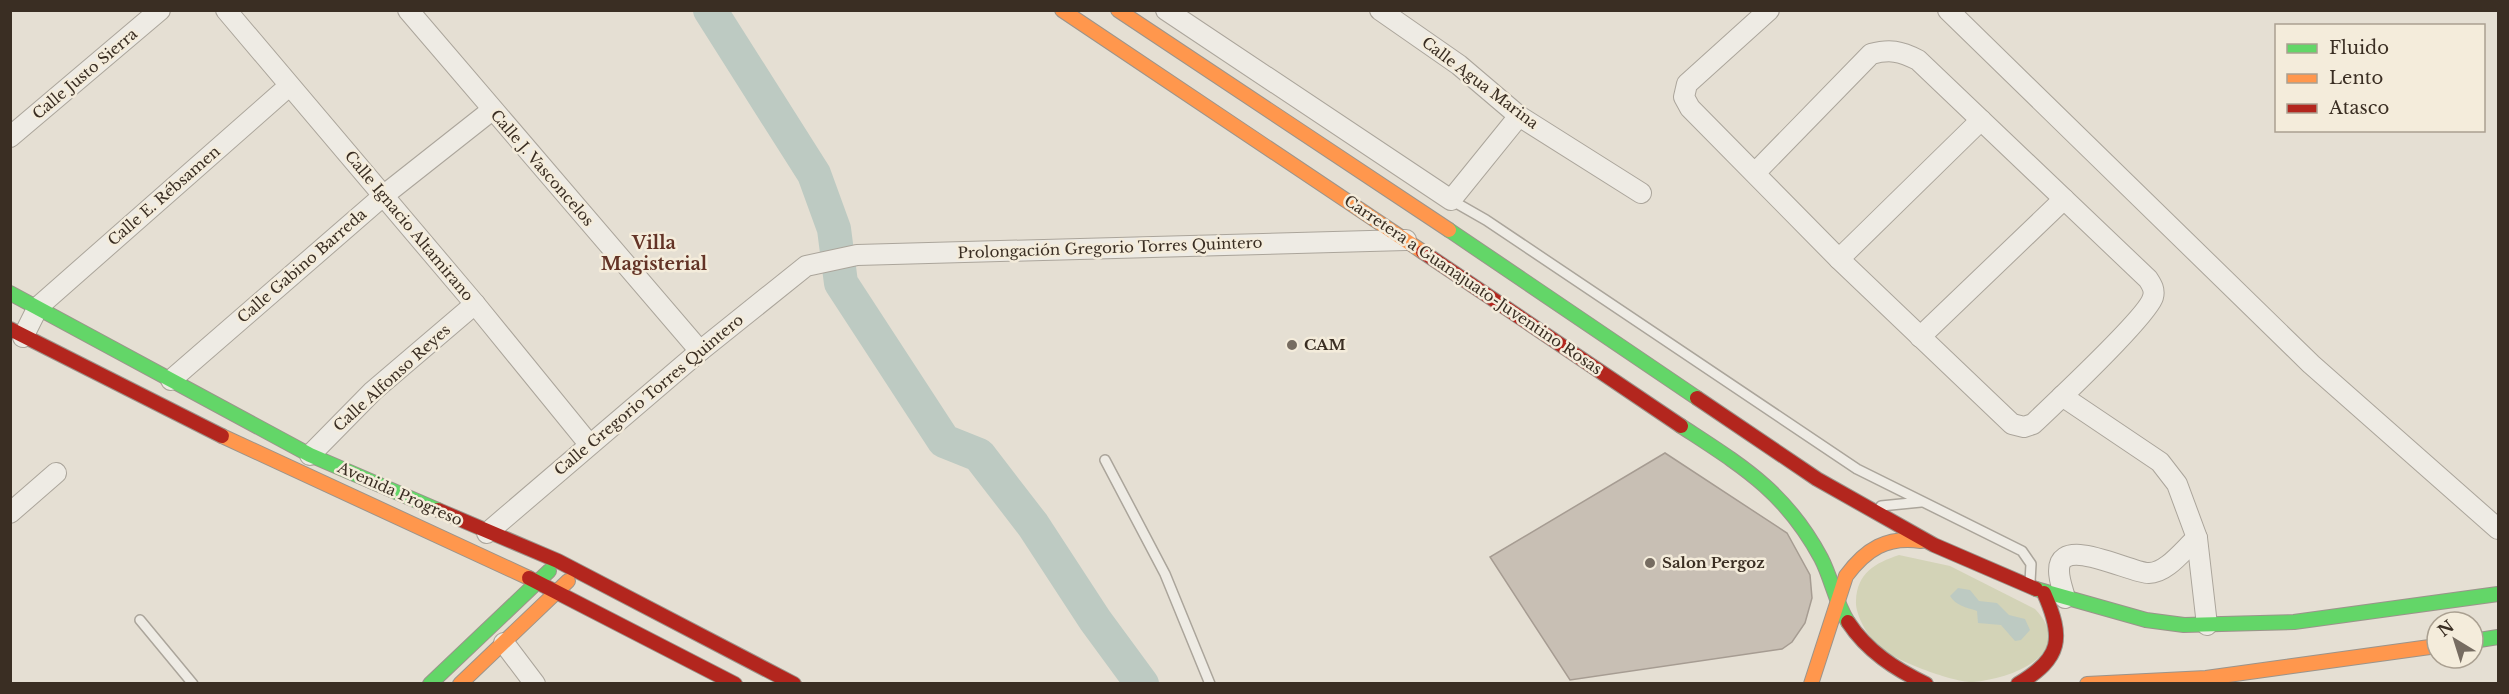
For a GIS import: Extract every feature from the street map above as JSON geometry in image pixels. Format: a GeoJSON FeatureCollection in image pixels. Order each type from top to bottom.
{"type":"FeatureCollection","features":[{"type":"Feature","properties":{"kind":"main road","name":"Carretera a Guanajuato-Juventino Rosas"},"geometry":{"type":"LineString","coordinates":[[1062,10],[1759,477],[1800,521],[1822,560],[1837,602],[1851,629],[1872,651],[1905,674],[1926,684]]}},
{"type":"Feature","properties":{"kind":"main road","name":"Carretera a Guanajuato-Juventino Rosas"},"geometry":{"type":"LineString","coordinates":[[1118,10],[1520,277],[1775,451],[1865,508],[1934,545]]}},
{"type":"Feature","properties":{"kind":"main road","name":"Avenida Progreso"},"geometry":{"type":"LineString","coordinates":[[10,293],[310,455],[487,533],[558,561],[795,684]]}},
{"type":"Feature","properties":{"kind":"main road","name":"Avenida Progreso"},"geometry":{"type":"LineString","coordinates":[[15,335],[243,447],[539,583],[735,684]]}},
{"type":"Feature","properties":{"kind":"main road"},"geometry":{"type":"LineString","coordinates":[[1811,684],[1846,576],[1868,550],[1891,538],[1905,538],[1934,545],[2030,585],[2044,594],[2146,620],[2207,625],[2294,622],[2499,594]]}},
{"type":"Feature","properties":{"kind":"main road"},"geometry":{"type":"LineString","coordinates":[[430,684],[539,583],[558,561]]}},
{"type":"Feature","properties":{"kind":"main road"},"geometry":{"type":"LineString","coordinates":[[460,684],[578,572]]}},
{"type":"Feature","properties":{"kind":"main road"},"geometry":{"type":"LineString","coordinates":[[2018,684],[2047,664],[2055,652],[2060,634],[2058,623],[2044,594]]}},
{"type":"Feature","properties":{"kind":"main road"},"geometry":{"type":"LineString","coordinates":[[2086,684],[2196,681],[2425,648]]}},
{"type":"Feature","properties":{"kind":"street","name":"Calle Justo Sierra"},"geometry":{"type":"LineString","coordinates":[[10,137],[160,10]]}},
{"type":"Feature","properties":{"kind":"street","name":"Calle Ignacio Altamirano"},"geometry":{"type":"LineString","coordinates":[[226,10],[475,304],[589,444]]}},
{"type":"Feature","properties":{"kind":"street","name":"Calle J. Vasconcelos"},"geometry":{"type":"LineString","coordinates":[[408,10],[700,351]]}},
{"type":"Feature","properties":{"kind":"street"},"geometry":{"type":"LineString","coordinates":[[1166,10],[1451,200],[1519,116]]}},
{"type":"Feature","properties":{"kind":"street","name":"Calle Agua Marina"},"geometry":{"type":"LineString","coordinates":[[1380,10],[1459,65],[1519,116],[1641,194]]}},
{"type":"Feature","properties":{"kind":"street"},"geometry":{"type":"LineString","coordinates":[[1755,173],[1871,54],[1887,50],[1900,51],[1918,60],[2148,279],[2153,287],[2153,297],[2149,305],[2033,424],[2024,427],[2012,424],[1839,259],[1690,108],[1684,97],[1684,89],[1768,10]]}},
{"type":"Feature","properties":{"kind":"street"},"geometry":{"type":"LineString","coordinates":[[1948,10],[2311,364],[2499,529]]}},
{"type":"Feature","properties":{"kind":"street","name":"Calle E. Rébsamen"},"geometry":{"type":"LineString","coordinates":[[38,307],[289,86]]}},
{"type":"Feature","properties":{"kind":"street","name":"Calle Gabino Barreda"},"geometry":{"type":"LineString","coordinates":[[171,380],[383,196],[492,110]]}},
{"type":"Feature","properties":{"kind":"street"},"geometry":{"type":"LineString","coordinates":[[1839,259],[1981,120]]}},
{"type":"Feature","properties":{"kind":"street"},"geometry":{"type":"LineString","coordinates":[[1920,337],[2064,199]]}},
{"type":"Feature","properties":{"kind":"street","name":"Prolongación Gregorio Torres Quintero"},"geometry":{"type":"LineString","coordinates":[[814,263],[857,255],[1408,240]]}},
{"type":"Feature","properties":{"kind":"street","name":"Calle Gregorio Torres Quintero"},"geometry":{"type":"LineString","coordinates":[[487,533],[700,351],[800,270],[814,263]]}},
{"type":"Feature","properties":{"kind":"street","name":"Calle Alfonso Reyes"},"geometry":{"type":"LineString","coordinates":[[310,455],[373,392],[475,304]]}},
{"type":"Feature","properties":{"kind":"street"},"geometry":{"type":"LineString","coordinates":[[15,335],[38,307]]}},
{"type":"Feature","properties":{"kind":"street"},"geometry":{"type":"LineString","coordinates":[[2062,396],[2160,462],[2177,483],[2196,538],[2207,625]]}},
{"type":"Feature","properties":{"kind":"street"},"geometry":{"type":"LineString","coordinates":[[10,513],[56,472]]}},
{"type":"Feature","properties":{"kind":"street"},"geometry":{"type":"LineString","coordinates":[[2065,598],[2059,571],[2060,563],[2067,556],[2086,555],[2148,573],[2160,571],[2196,538]]}},
{"type":"Feature","properties":{"kind":"street"},"geometry":{"type":"LineString","coordinates":[[504,643],[535,684]]}},
{"type":"Feature","properties":{"kind":"lane"},"geometry":{"type":"LineString","coordinates":[[1451,200],[1486,220],[1857,469],[2022,551],[2031,564],[2030,585]]}},
{"type":"Feature","properties":{"kind":"lane"},"geometry":{"type":"LineString","coordinates":[[1104,460],[1165,574],[1210,684]]}},
{"type":"Feature","properties":{"kind":"lane"},"geometry":{"type":"LineString","coordinates":[[1865,508],[1924,502]]}},
{"type":"Feature","properties":{"kind":"lane"},"geometry":{"type":"LineString","coordinates":[[140,620],[193,684]]}},
{"type":"Feature","properties":{"kind":"green space"},"geometry":{"type":"Polygon","coordinates":[[[1899,555],[1950,566],[2035,609],[2046,625],[2049,639],[2044,651],[2034,661],[2005,676],[1973,682],[1952,679],[1908,663],[1884,651],[1869,636],[1862,624],[1856,606],[1857,591],[1869,570],[1899,555]]]}},
{"type":"Feature","properties":{"kind":"shaded area"},"geometry":{"type":"Polygon","coordinates":[[[1958,588],[1970,590],[1979,601],[1997,603],[2009,615],[2025,619],[2030,630],[2021,640],[2015,641],[2001,625],[1978,623],[1977,611],[1958,604],[1950,596],[1958,588]]]}},
{"type":"Feature","properties":{"kind":"building","name":"Salon Pergoz"},"geometry":{"type":"Polygon","coordinates":[[[1665,453],[1787,533],[1810,575],[1812,598],[1805,623],[1792,642],[1782,649],[1570,680],[1490,557],[1665,453]]]}},
{"type":"Feature","properties":{"kind":"waterway"},"geometry":{"type":"LineString","coordinates":[[710,10],[814,174],[834,229],[841,283],[944,441],[979,455],[1033,525],[1095,620],[1142,684]]}},
{"type":"Feature","properties":{"kind":"traffic: fast"},"geometry":{"type":"LineString","coordinates":[[1449,230],[1697,398]]}},
{"type":"Feature","properties":{"kind":"traffic: fast"},"geometry":{"type":"LineString","coordinates":[[10,293],[310,455],[438,510]]}},
{"type":"Feature","properties":{"kind":"traffic: fast"},"geometry":{"type":"LineString","coordinates":[[1681,426],[1743,468],[1777,497],[1793,515],[1821,558],[1848,622]]}},
{"type":"Feature","properties":{"kind":"traffic: fast"},"geometry":{"type":"LineString","coordinates":[[430,684],[549,571]]}},
{"type":"Feature","properties":{"kind":"traffic: fast"},"geometry":{"type":"LineString","coordinates":[[2036,589],[2146,620],[2184,625],[2294,622],[2498,594]]}},
{"type":"Feature","properties":{"kind":"traffic: fast"},"geometry":{"type":"LineString","coordinates":[[2485,639],[2498,637]]}},
{"type":"Feature","properties":{"kind":"traffic: slow"},"geometry":{"type":"LineString","coordinates":[[1062,10],[1423,252]]}},
{"type":"Feature","properties":{"kind":"traffic: slow"},"geometry":{"type":"LineString","coordinates":[[1118,10],[1449,230]]}},
{"type":"Feature","properties":{"kind":"traffic: slow"},"geometry":{"type":"LineString","coordinates":[[222,436],[529,578]]}},
{"type":"Feature","properties":{"kind":"traffic: slow"},"geometry":{"type":"LineString","coordinates":[[1811,684],[1846,576],[1861,558],[1878,546],[1898,541],[1921,541]]}},
{"type":"Feature","properties":{"kind":"traffic: slow"},"geometry":{"type":"LineString","coordinates":[[460,684],[568,581]]}},
{"type":"Feature","properties":{"kind":"traffic: slow"},"geometry":{"type":"LineString","coordinates":[[2087,684],[2206,678],[2425,648]]}},
{"type":"Feature","properties":{"kind":"traffic: jam"},"geometry":{"type":"LineString","coordinates":[[1423,252],[1681,426]]}},
{"type":"Feature","properties":{"kind":"traffic: jam"},"geometry":{"type":"LineString","coordinates":[[10,329],[222,436]]}},
{"type":"Feature","properties":{"kind":"traffic: jam"},"geometry":{"type":"LineString","coordinates":[[1697,398],[1817,479],[1934,545],[2036,589]]}},
{"type":"Feature","properties":{"kind":"traffic: jam"},"geometry":{"type":"LineString","coordinates":[[438,510],[558,561],[794,684]]}},
{"type":"Feature","properties":{"kind":"traffic: jam"},"geometry":{"type":"LineString","coordinates":[[529,578],[735,684]]}},
{"type":"Feature","properties":{"kind":"traffic: jam"},"geometry":{"type":"LineString","coordinates":[[2018,684],[2043,665],[2051,656],[2055,646],[2055,623],[2044,593]]}},
{"type":"Feature","properties":{"kind":"traffic: jam"},"geometry":{"type":"LineString","coordinates":[[1848,622],[1864,642],[1882,658],[1926,684]]}},
{"type":"Feature","properties":{"kind":"place","name":"CAM"},"geometry":{"type":"Point","coordinates":[1292,345]}},
{"type":"Feature","properties":{"kind":"place","name":"Salon Pergoz"},"geometry":{"type":"Point","coordinates":[1650,563]}},
{"type":"Feature","properties":{"kind":"district","name":"Villa Magisterial"},"geometry":{"type":"Point","coordinates":[654,253]}}]}
